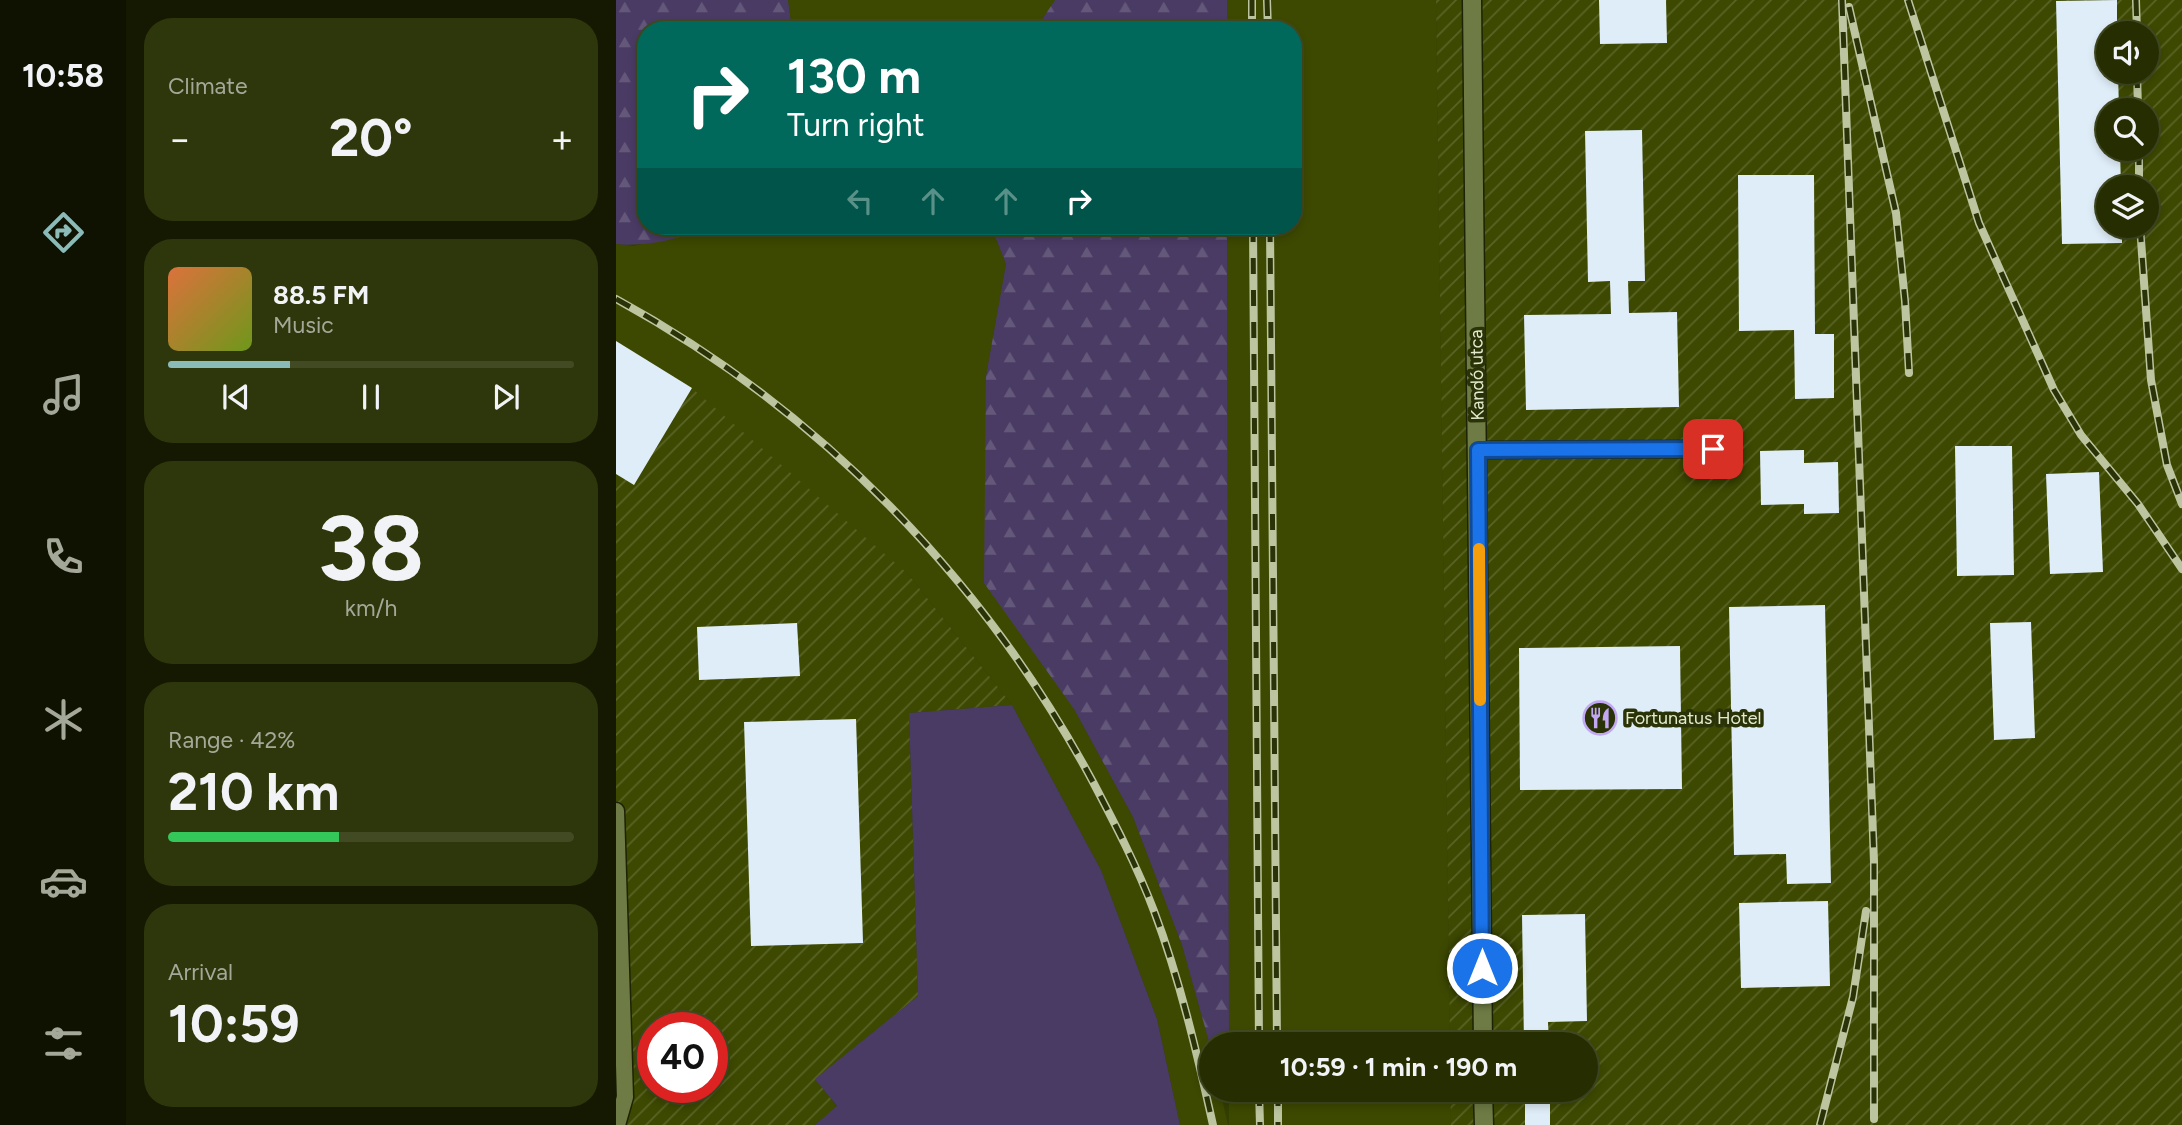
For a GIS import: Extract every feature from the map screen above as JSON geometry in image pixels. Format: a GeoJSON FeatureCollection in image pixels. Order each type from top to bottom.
{"type":"FeatureCollection","features":[{"type":"Feature","properties":{"kind":"street","name":"Kandó utca"},"geometry":{"type":"LineString","coordinates":[[1472,0],[1483,1032]]}},
{"type":"Feature","properties":{"kind":"street"},"geometry":{"type":"LineString","coordinates":[[1483,1102],[1483,1125]]}},
{"type":"Feature","properties":{"kind":"lane"},"geometry":{"type":"LineString","coordinates":[[1478,450],[1713,449]]}},
{"type":"Feature","properties":{"kind":"lane"},"geometry":{"type":"LineString","coordinates":[[616,811],[625,1097],[617,1125]]}},
{"type":"Feature","properties":{"kind":"shaded area"},"geometry":{"type":"Polygon","coordinates":[[[788,0],[1055,0],[1041,21],[791,21],[788,0]]]}},
{"type":"Feature","properties":{"kind":"shaded area"},"geometry":{"type":"Polygon","coordinates":[[[1227,0],[1436,0],[1450,1032],[1229,1032],[1227,235],[1302,235],[1302,21],[1227,21],[1227,0]]]}},
{"type":"Feature","properties":{"kind":"shaded area"},"geometry":{"type":"Polygon","coordinates":[[[1436,0],[2182,0],[2182,1125],[1451,1125],[1450,1102],[1598,1102],[1598,1032],[1450,1032],[1436,0]]]}},
{"type":"Feature","properties":{"kind":"shaded area"},"geometry":{"type":"Polygon","coordinates":[[[688,235],[995,235],[1006,264],[986,376],[1074,709],[1133,817],[1182,945],[1206,1032],[1199,1032],[1199,1102],[1223,1102],[1228,1125],[1180,1125],[1157,1019],[1101,870],[1012,705],[908,574],[616,342],[616,244],[633,246],[688,235]]]}},
{"type":"Feature","properties":{"kind":"shaded area"},"geometry":{"type":"Polygon","coordinates":[[[616,342],[693,389],[908,574],[1012,705],[909,713],[918,996],[816,1079],[837,1107],[815,1125],[616,1125],[616,342]]]}},
{"type":"Feature","properties":{"kind":"shaded area"},"geometry":{"type":"Polygon","coordinates":[[[1229,1102],[1450,1102],[1451,1125],[1229,1125],[1229,1102]]]}},
{"type":"Feature","properties":{"kind":"green space"},"geometry":{"type":"Polygon","coordinates":[[[616,0],[788,0],[791,21],[637,21],[637,235],[685,235],[661,241],[616,244],[616,0]]]}},
{"type":"Feature","properties":{"kind":"green space"},"geometry":{"type":"Polygon","coordinates":[[[1055,0],[1227,0],[1227,21],[1041,21],[1055,0]]]}},
{"type":"Feature","properties":{"kind":"green space"},"geometry":{"type":"Polygon","coordinates":[[[995,235],[1227,235],[1229,1032],[1206,1032],[1182,945],[1133,817],[1074,709],[984,583],[986,376],[1006,264],[995,235]]]}},
{"type":"Feature","properties":{"kind":"green space"},"geometry":{"type":"Polygon","coordinates":[[[1012,705],[1101,870],[1157,1019],[1180,1125],[815,1125],[837,1106],[815,1079],[918,996],[909,713],[1012,705]]]}},
{"type":"Feature","properties":{"kind":"building"},"geometry":{"type":"Polygon","coordinates":[[[1599,0],[1666,0],[1667,43],[1600,44],[1599,0]]]}},
{"type":"Feature","properties":{"kind":"building"},"geometry":{"type":"Polygon","coordinates":[[[2117,0],[2117,21],[2096,21],[2096,84],[2118,84],[2119,98],[2096,98],[2096,161],[2120,161],[2121,175],[2096,175],[2096,238],[2122,238],[2122,243],[2062,244],[2056,1],[2117,0]]]}},
{"type":"Feature","properties":{"kind":"building"},"geometry":{"type":"Polygon","coordinates":[[[1642,130],[1645,281],[1628,281],[1629,313],[1677,312],[1679,407],[1526,410],[1524,315],[1611,314],[1610,281],[1588,282],[1585,131],[1642,130]]]}},
{"type":"Feature","properties":{"kind":"building"},"geometry":{"type":"Polygon","coordinates":[[[1738,175],[1814,175],[1815,334],[1834,334],[1834,398],[1795,399],[1794,330],[1739,331],[1738,175]]]}},
{"type":"Feature","properties":{"kind":"building"},"geometry":{"type":"Polygon","coordinates":[[[616,341],[692,388],[634,485],[616,474],[616,341]]]}},
{"type":"Feature","properties":{"kind":"building"},"geometry":{"type":"Polygon","coordinates":[[[1955,446],[2012,446],[2014,575],[1957,576],[1955,446]]]}},
{"type":"Feature","properties":{"kind":"building"},"geometry":{"type":"Polygon","coordinates":[[[1804,450],[1804,463],[1838,462],[1839,513],[1804,514],[1804,504],[1761,505],[1760,451],[1804,450]]]}},
{"type":"Feature","properties":{"kind":"building"},"geometry":{"type":"Polygon","coordinates":[[[2099,472],[2103,572],[2050,574],[2046,474],[2099,472]]]}},
{"type":"Feature","properties":{"kind":"building"},"geometry":{"type":"Polygon","coordinates":[[[1825,605],[1831,883],[1787,884],[1786,854],[1734,855],[1729,607],[1825,605]]]}},
{"type":"Feature","properties":{"kind":"building"},"geometry":{"type":"Polygon","coordinates":[[[2031,622],[2035,738],[1994,740],[1990,623],[2031,622]]]}},
{"type":"Feature","properties":{"kind":"building"},"geometry":{"type":"Polygon","coordinates":[[[797,623],[800,676],[699,680],[697,627],[797,623]]]}},
{"type":"Feature","properties":{"kind":"building","name":"Fortunatus Hotel"},"geometry":{"type":"Polygon","coordinates":[[[1680,646],[1682,789],[1520,790],[1519,648],[1680,646]]]}},
{"type":"Feature","properties":{"kind":"building"},"geometry":{"type":"Polygon","coordinates":[[[856,719],[863,943],[751,946],[744,722],[856,719]]]}},
{"type":"Feature","properties":{"kind":"building"},"geometry":{"type":"Polygon","coordinates":[[[1828,901],[1830,986],[1741,988],[1739,903],[1828,901]]]}},
{"type":"Feature","properties":{"kind":"building"},"geometry":{"type":"Polygon","coordinates":[[[1585,914],[1587,1021],[1548,1022],[1548,1032],[1524,1032],[1522,915],[1585,914]]]}},
{"type":"Feature","properties":{"kind":"building"},"geometry":{"type":"Polygon","coordinates":[[[1525,1102],[1550,1102],[1550,1125],[1525,1125],[1525,1102]]]}},
{"type":"Feature","properties":{"kind":"railway"},"geometry":{"type":"LineString","coordinates":[[1252,0],[1252,21]]}},
{"type":"Feature","properties":{"kind":"railway"},"geometry":{"type":"LineString","coordinates":[[1267,0],[1268,21]]}},
{"type":"Feature","properties":{"kind":"railway"},"geometry":{"type":"LineString","coordinates":[[1842,0],[1874,862],[1874,1119]]}},
{"type":"Feature","properties":{"kind":"railway"},"geometry":{"type":"LineString","coordinates":[[1908,0],[1979,223],[2054,390],[2081,435],[2138,504],[2182,569]]}},
{"type":"Feature","properties":{"kind":"railway"},"geometry":{"type":"LineString","coordinates":[[2136,0],[2137,21]]}},
{"type":"Feature","properties":{"kind":"railway"},"geometry":{"type":"LineString","coordinates":[[1849,7],[1896,213],[1909,373]]}},
{"type":"Feature","properties":{"kind":"railway"},"geometry":{"type":"LineString","coordinates":[[2137,84],[2138,98]]}},
{"type":"Feature","properties":{"kind":"railway"},"geometry":{"type":"LineString","coordinates":[[2139,161],[2139,175]]}},
{"type":"Feature","properties":{"kind":"railway"},"geometry":{"type":"LineString","coordinates":[[1253,235],[1259,1032]]}},
{"type":"Feature","properties":{"kind":"railway"},"geometry":{"type":"LineString","coordinates":[[1270,235],[1277,1032]]}},
{"type":"Feature","properties":{"kind":"railway"},"geometry":{"type":"LineString","coordinates":[[2141,238],[2151,380],[2167,465],[2182,504]]}},
{"type":"Feature","properties":{"kind":"railway"},"geometry":{"type":"LineString","coordinates":[[616,299],[690,343],[760,392],[827,447],[889,506],[947,569],[1001,636],[1049,707],[1093,782],[1140,878],[1180,990],[1213,1125]]}},
{"type":"Feature","properties":{"kind":"railway"},"geometry":{"type":"LineString","coordinates":[[1820,1125],[1853,997],[1866,911]]}},
{"type":"Feature","properties":{"kind":"railway"},"geometry":{"type":"LineString","coordinates":[[1259,1102],[1260,1125]]}},
{"type":"Feature","properties":{"kind":"railway"},"geometry":{"type":"LineString","coordinates":[[1278,1102],[1278,1125]]}},
{"type":"Feature","properties":{"kind":"slow traffic"},"geometry":{"type":"LineString","coordinates":[[1479,549],[1480,700]]}},
{"type":"Feature","properties":{"kind":"place","name":"Fortunatus Hotel"},"geometry":{"type":"Point","coordinates":[1600,718]}},
{"type":"Feature","properties":{"kind":"route"},"geometry":{"type":"LineString","coordinates":[[1482,968],[1478,450],[1713,449]]}}]}
